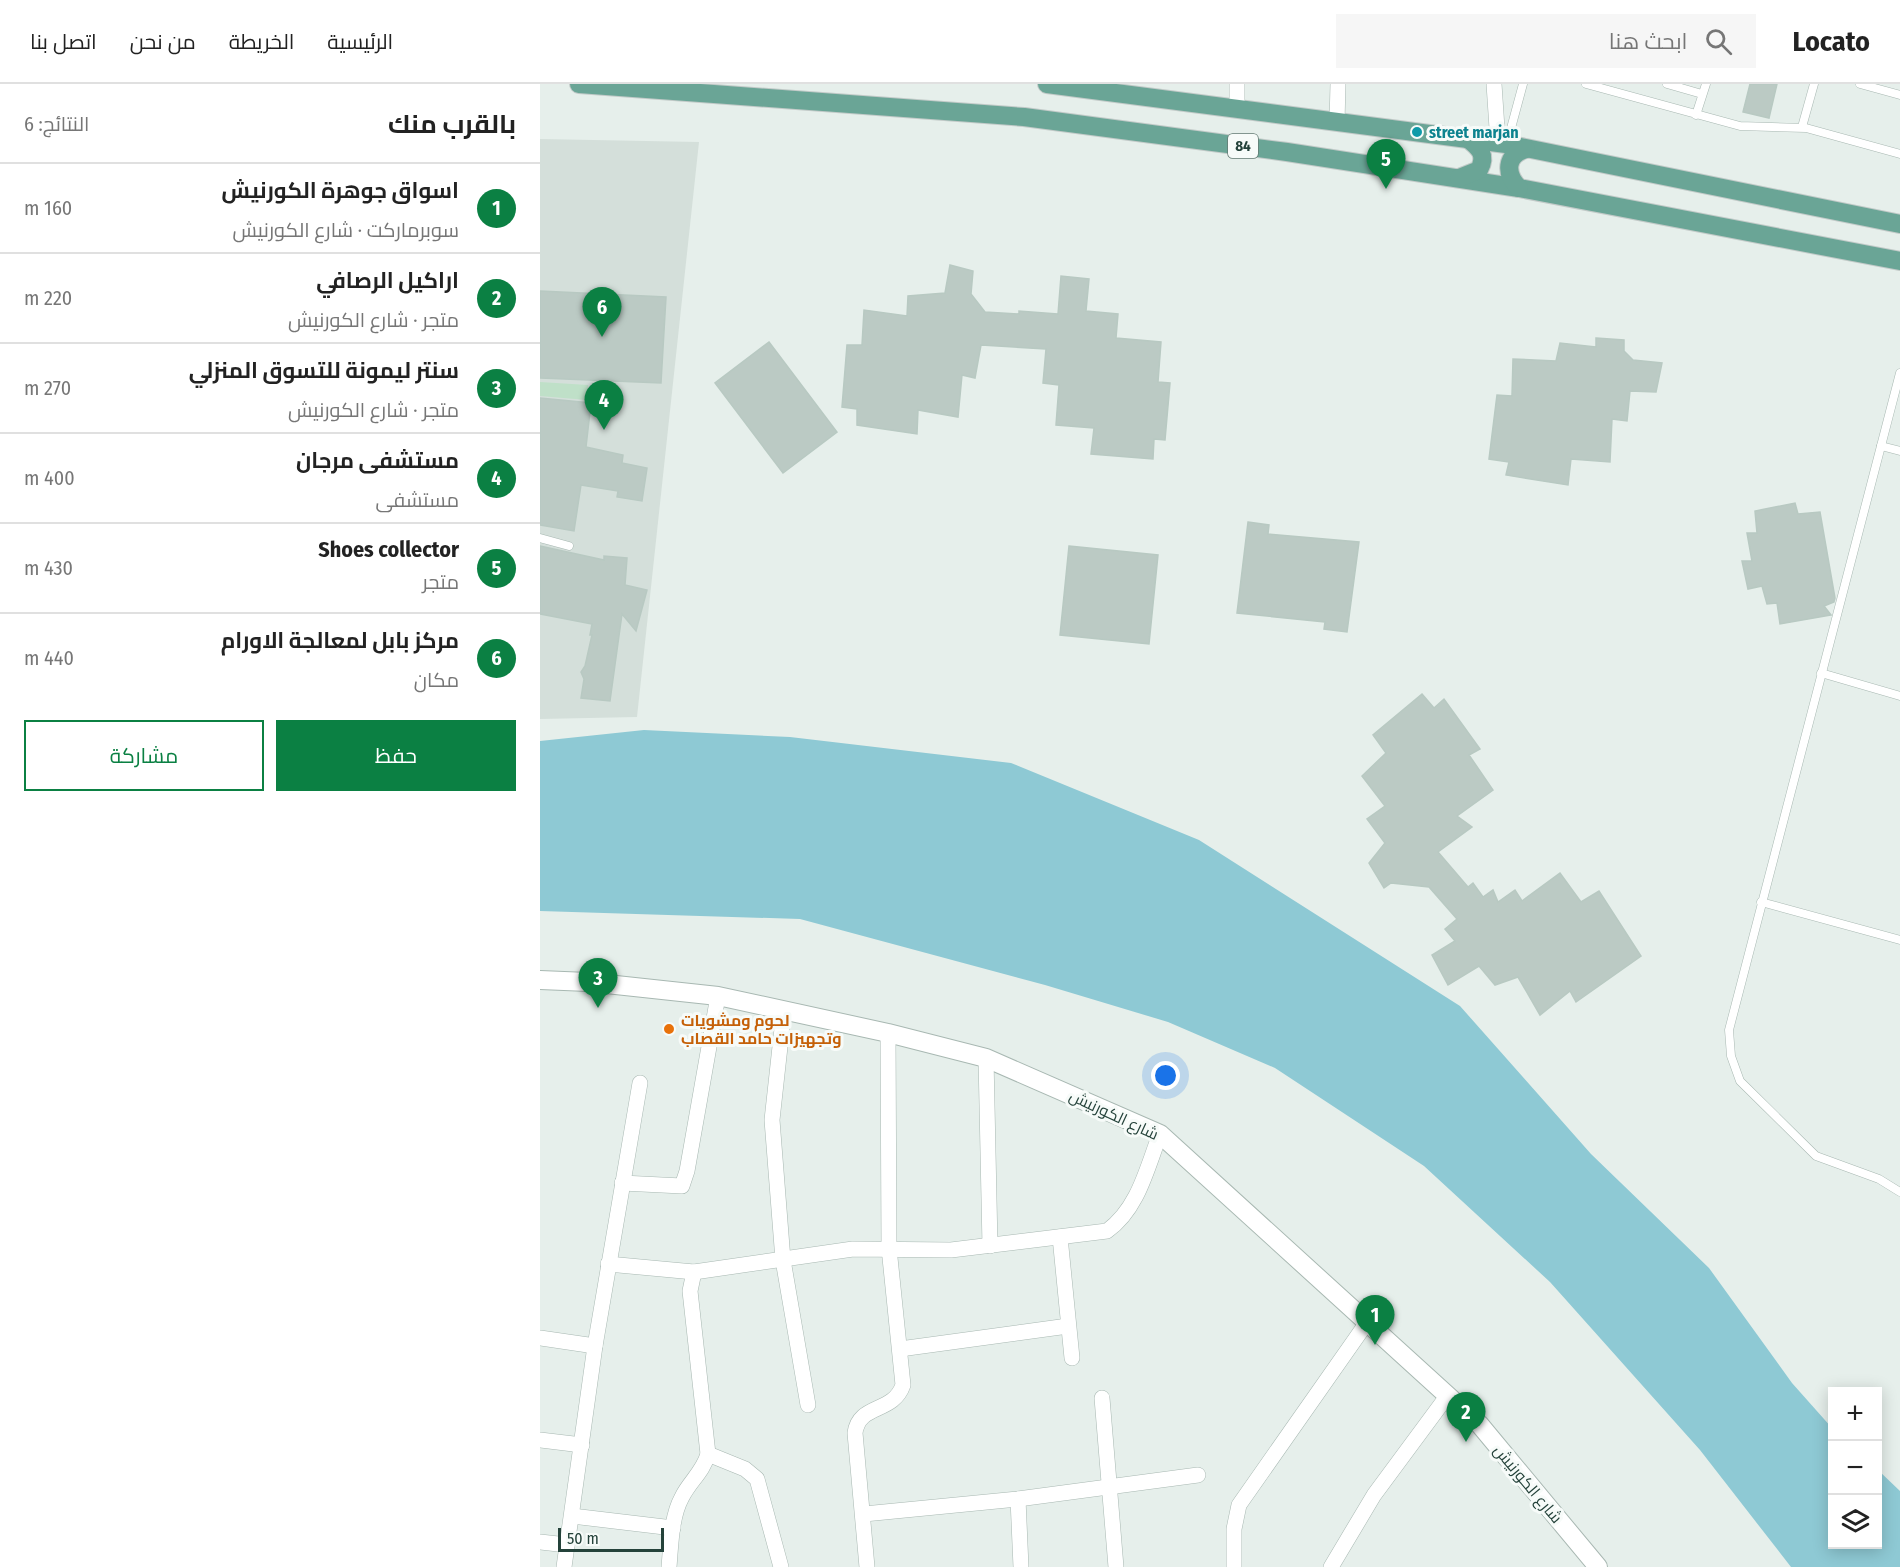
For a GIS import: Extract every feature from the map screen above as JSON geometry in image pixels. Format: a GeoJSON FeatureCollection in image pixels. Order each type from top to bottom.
{"type":"FeatureCollection","features":[{"type":"Feature","properties":{"kind":"main road","name":"84"},"geometry":{"type":"LineString","coordinates":[[579,84],[1024,117],[1519,188],[1900,261]]}},
{"type":"Feature","properties":{"kind":"main road","name":"84"},"geometry":{"type":"LineString","coordinates":[[1047,84],[1502,143],[1900,224]]}},
{"type":"Feature","properties":{"kind":"main road"},"geometry":{"type":"LineString","coordinates":[[1457,178],[1479,170],[1484,161],[1482,152],[1467,138]]}},
{"type":"Feature","properties":{"kind":"main road"},"geometry":{"type":"LineString","coordinates":[[1519,188],[1509,175],[1508,166],[1515,154],[1526,148]]}},
{"type":"Feature","properties":{"kind":"street"},"geometry":{"type":"LineString","coordinates":[[1237,84],[1237,109]]}},
{"type":"Feature","properties":{"kind":"street"},"geometry":{"type":"LineString","coordinates":[[1337,122],[1338,84]]}},
{"type":"Feature","properties":{"kind":"street"},"geometry":{"type":"LineString","coordinates":[[1494,84],[1502,143]]}},
{"type":"Feature","properties":{"kind":"street","name":"شارع الكورنيش"},"geometry":{"type":"LineString","coordinates":[[540,980],[588,982],[718,996],[888,1033],[986,1058],[1160,1134],[1480,1425],[1598,1567]]}},
{"type":"Feature","properties":{"kind":"street"},"geometry":{"type":"LineString","coordinates":[[622,1183],[682,1186],[687,1171],[718,996]]}},
{"type":"Feature","properties":{"kind":"street"},"geometry":{"type":"LineString","coordinates":[[784,1010],[772,1120],[783,1260],[808,1405]]}},
{"type":"Feature","properties":{"kind":"street"},"geometry":{"type":"LineString","coordinates":[[867,1567],[856,1423],[861,1416],[894,1402],[900,1395],[903,1385],[889,1248],[888,1033]]}},
{"type":"Feature","properties":{"kind":"street"},"geometry":{"type":"LineString","coordinates":[[986,1058],[990,1246]]}},
{"type":"Feature","properties":{"kind":"street"},"geometry":{"type":"LineString","coordinates":[[564,1567],[595,1346],[640,1083]]}},
{"type":"Feature","properties":{"kind":"street"},"geometry":{"type":"LineString","coordinates":[[608,1264],[694,1272],[707,1268],[783,1260],[853,1249],[951,1250],[1107,1231],[1120,1222],[1133,1204],[1160,1134]]}},
{"type":"Feature","properties":{"kind":"street"},"geometry":{"type":"LineString","coordinates":[[1060,1237],[1072,1358]]}},
{"type":"Feature","properties":{"kind":"street"},"geometry":{"type":"LineString","coordinates":[[669,1567],[673,1528],[680,1499],[704,1468],[708,1454],[690,1291],[694,1272]]}},
{"type":"Feature","properties":{"kind":"street"},"geometry":{"type":"LineString","coordinates":[[1234,1567],[1234,1529],[1239,1505],[1368,1321]]}},
{"type":"Feature","properties":{"kind":"street"},"geometry":{"type":"LineString","coordinates":[[900,1349],[1068,1326]]}},
{"type":"Feature","properties":{"kind":"street"},"geometry":{"type":"LineString","coordinates":[[540,1338],[595,1346]]}},
{"type":"Feature","properties":{"kind":"street"},"geometry":{"type":"LineString","coordinates":[[1331,1567],[1368,1504],[1448,1395]]}},
{"type":"Feature","properties":{"kind":"street"},"geometry":{"type":"LineString","coordinates":[[1102,1398],[1116,1567]]}},
{"type":"Feature","properties":{"kind":"street"},"geometry":{"type":"LineString","coordinates":[[540,1440],[582,1445]]}},
{"type":"Feature","properties":{"kind":"street"},"geometry":{"type":"LineString","coordinates":[[708,1454],[745,1468],[757,1479],[781,1567]]}},
{"type":"Feature","properties":{"kind":"street"},"geometry":{"type":"LineString","coordinates":[[864,1514],[1018,1498],[1198,1475]]}},
{"type":"Feature","properties":{"kind":"street"},"geometry":{"type":"LineString","coordinates":[[1018,1498],[1021,1567]]}},
{"type":"Feature","properties":{"kind":"street"},"geometry":{"type":"LineString","coordinates":[[572,1516],[673,1528]]}},
{"type":"Feature","properties":{"kind":"street"},"geometry":{"type":"LineString","coordinates":[[540,1542],[567,1545]]}},
{"type":"Feature","properties":{"kind":"lane"},"geometry":{"type":"LineString","coordinates":[[1502,143],[1523,84]]}},
{"type":"Feature","properties":{"kind":"lane"},"geometry":{"type":"LineString","coordinates":[[1586,84],[1696,116],[1752,128],[1802,127],[1900,154]]}},
{"type":"Feature","properties":{"kind":"lane"},"geometry":{"type":"LineString","coordinates":[[1667,84],[1702,94]]}},
{"type":"Feature","properties":{"kind":"lane"},"geometry":{"type":"LineString","coordinates":[[1696,116],[1706,84]]}},
{"type":"Feature","properties":{"kind":"lane"},"geometry":{"type":"LineString","coordinates":[[1802,127],[1814,84]]}},
{"type":"Feature","properties":{"kind":"lane"},"geometry":{"type":"LineString","coordinates":[[1860,84],[1900,95]]}},
{"type":"Feature","properties":{"kind":"lane"},"geometry":{"type":"LineString","coordinates":[[1900,373],[1729,1030],[1731,1056],[1740,1081],[1816,1156],[1879,1179],[1900,1192]]}},
{"type":"Feature","properties":{"kind":"lane"},"geometry":{"type":"LineString","coordinates":[[1881,446],[1900,451]]}},
{"type":"Feature","properties":{"kind":"lane"},"geometry":{"type":"LineString","coordinates":[[540,538],[569,546]]}},
{"type":"Feature","properties":{"kind":"lane"},"geometry":{"type":"LineString","coordinates":[[1821,673],[1900,696]]}},
{"type":"Feature","properties":{"kind":"lane"},"geometry":{"type":"LineString","coordinates":[[1761,902],[1900,940]]}},
{"type":"Feature","properties":{"kind":"shaded area"},"geometry":{"type":"Polygon","coordinates":[[[540,139],[699,142],[637,717],[540,719],[540,139]]]}},
{"type":"Feature","properties":{"kind":"green space"},"geometry":{"type":"Polygon","coordinates":[[[540,382],[588,385],[587,400],[540,396],[540,382]]]}},
{"type":"Feature","properties":{"kind":"water"},"geometry":{"type":"Polygon","coordinates":[[[644,730],[790,737],[1011,763],[1199,840],[1460,1006],[1591,1154],[1709,1268],[1792,1383],[1828,1424],[1828,1549],[1882,1549],[1882,1474],[1900,1491],[1900,1567],[1791,1567],[1700,1450],[1550,1282],[1424,1166],[1275,1068],[1168,1022],[1045,985],[800,919],[540,911],[540,741],[644,730]]]}},
{"type":"Feature","properties":{"kind":"building"},"geometry":{"type":"Polygon","coordinates":[[[1750,84],[1777,84],[1769,118],[1743,112],[1750,84]]]}},
{"type":"Feature","properties":{"kind":"building"},"geometry":{"type":"Polygon","coordinates":[[[950,265],[973,271],[971,294],[985,312],[1019,314],[1019,311],[1058,314],[1061,276],[1089,279],[1086,311],[1118,314],[1116,338],[1161,342],[1158,382],[1170,383],[1165,440],[1154,439],[1153,459],[1091,454],[1094,428],[1056,425],[1059,385],[1043,383],[1046,349],[981,345],[975,378],[962,375],[958,417],[918,410],[917,434],[857,425],[857,409],[842,407],[847,345],[862,345],[864,310],[907,316],[908,296],[945,293],[950,265]]]}},
{"type":"Feature","properties":{"kind":"building"},"geometry":{"type":"Polygon","coordinates":[[[540,291],[666,297],[661,383],[540,378],[540,291]]]}},
{"type":"Feature","properties":{"kind":"building"},"geometry":{"type":"Polygon","coordinates":[[[1596,338],[1624,340],[1624,351],[1633,360],[1662,363],[1656,392],[1630,391],[1627,421],[1612,419],[1610,462],[1571,459],[1568,485],[1506,475],[1509,462],[1489,459],[1497,395],[1512,396],[1513,359],[1556,361],[1560,343],[1596,347],[1596,338]]]}},
{"type":"Feature","properties":{"kind":"building"},"geometry":{"type":"Polygon","coordinates":[[[769,342],[837,432],[783,473],[715,383],[769,342]]]}},
{"type":"Feature","properties":{"kind":"building"},"geometry":{"type":"Polygon","coordinates":[[[540,398],[591,403],[586,447],[623,455],[622,463],[647,468],[642,501],[617,497],[618,491],[581,485],[574,531],[540,525],[540,398]]]}},
{"type":"Feature","properties":{"kind":"building"},"geometry":{"type":"Polygon","coordinates":[[[1795,503],[1798,514],[1820,512],[1835,598],[1834,602],[1824,606],[1831,615],[1780,624],[1777,603],[1767,604],[1762,586],[1748,589],[1742,561],[1752,561],[1747,533],[1757,533],[1755,511],[1795,503]]]}},
{"type":"Feature","properties":{"kind":"building"},"geometry":{"type":"Polygon","coordinates":[[[1248,522],[1269,525],[1268,534],[1359,542],[1347,632],[1324,629],[1325,622],[1237,613],[1248,522]]]}},
{"type":"Feature","properties":{"kind":"building"},"geometry":{"type":"Polygon","coordinates":[[[540,546],[604,560],[604,556],[627,558],[625,585],[647,590],[636,631],[622,614],[610,701],[581,698],[584,679],[581,672],[585,666],[592,635],[590,635],[592,624],[540,614],[540,546]]]}},
{"type":"Feature","properties":{"kind":"building"},"geometry":{"type":"Polygon","coordinates":[[[1069,546],[1158,555],[1149,644],[1060,635],[1069,546]]]}},
{"type":"Feature","properties":{"kind":"building"},"geometry":{"type":"Polygon","coordinates":[[[1422,694],[1434,708],[1444,699],[1480,749],[1469,755],[1493,790],[1457,816],[1472,827],[1438,852],[1468,887],[1473,883],[1483,897],[1493,890],[1498,902],[1515,890],[1522,901],[1560,873],[1581,902],[1599,891],[1641,956],[1576,1002],[1570,991],[1540,1015],[1518,977],[1495,985],[1479,966],[1448,985],[1432,955],[1455,941],[1445,929],[1457,919],[1429,887],[1391,883],[1384,888],[1369,863],[1385,843],[1367,819],[1385,806],[1362,776],[1386,753],[1373,735],[1422,694]]]}},
{"type":"Feature","properties":{"kind":"place","name":"street marjan"},"geometry":{"type":"Point","coordinates":[1417,132]}},
{"type":"Feature","properties":{"kind":"place","name":"Shoes collector"},"geometry":{"type":"Point","coordinates":[1386,189]}},
{"type":"Feature","properties":{"kind":"place","name":"مركز بابل لمعالجة الاورام"},"geometry":{"type":"Point","coordinates":[602,337]}},
{"type":"Feature","properties":{"kind":"place","name":"مستشفى مرجان"},"geometry":{"type":"Point","coordinates":[604,430]}},
{"type":"Feature","properties":{"kind":"place","name":"سنتر ليمونة للتسوق المنزلي"},"geometry":{"type":"Point","coordinates":[598,1008]}},
{"type":"Feature","properties":{"kind":"place","name":"لحوم ومشويات وتجهيزات حامد القصاب"},"geometry":{"type":"Point","coordinates":[669,1029]}},
{"type":"Feature","properties":{"kind":"place","name":"اسواق جوهرة الكورنيش"},"geometry":{"type":"Point","coordinates":[1375,1345]}},
{"type":"Feature","properties":{"kind":"place","name":"اراكيل الرصافي"},"geometry":{"type":"Point","coordinates":[1466,1442]}}]}
